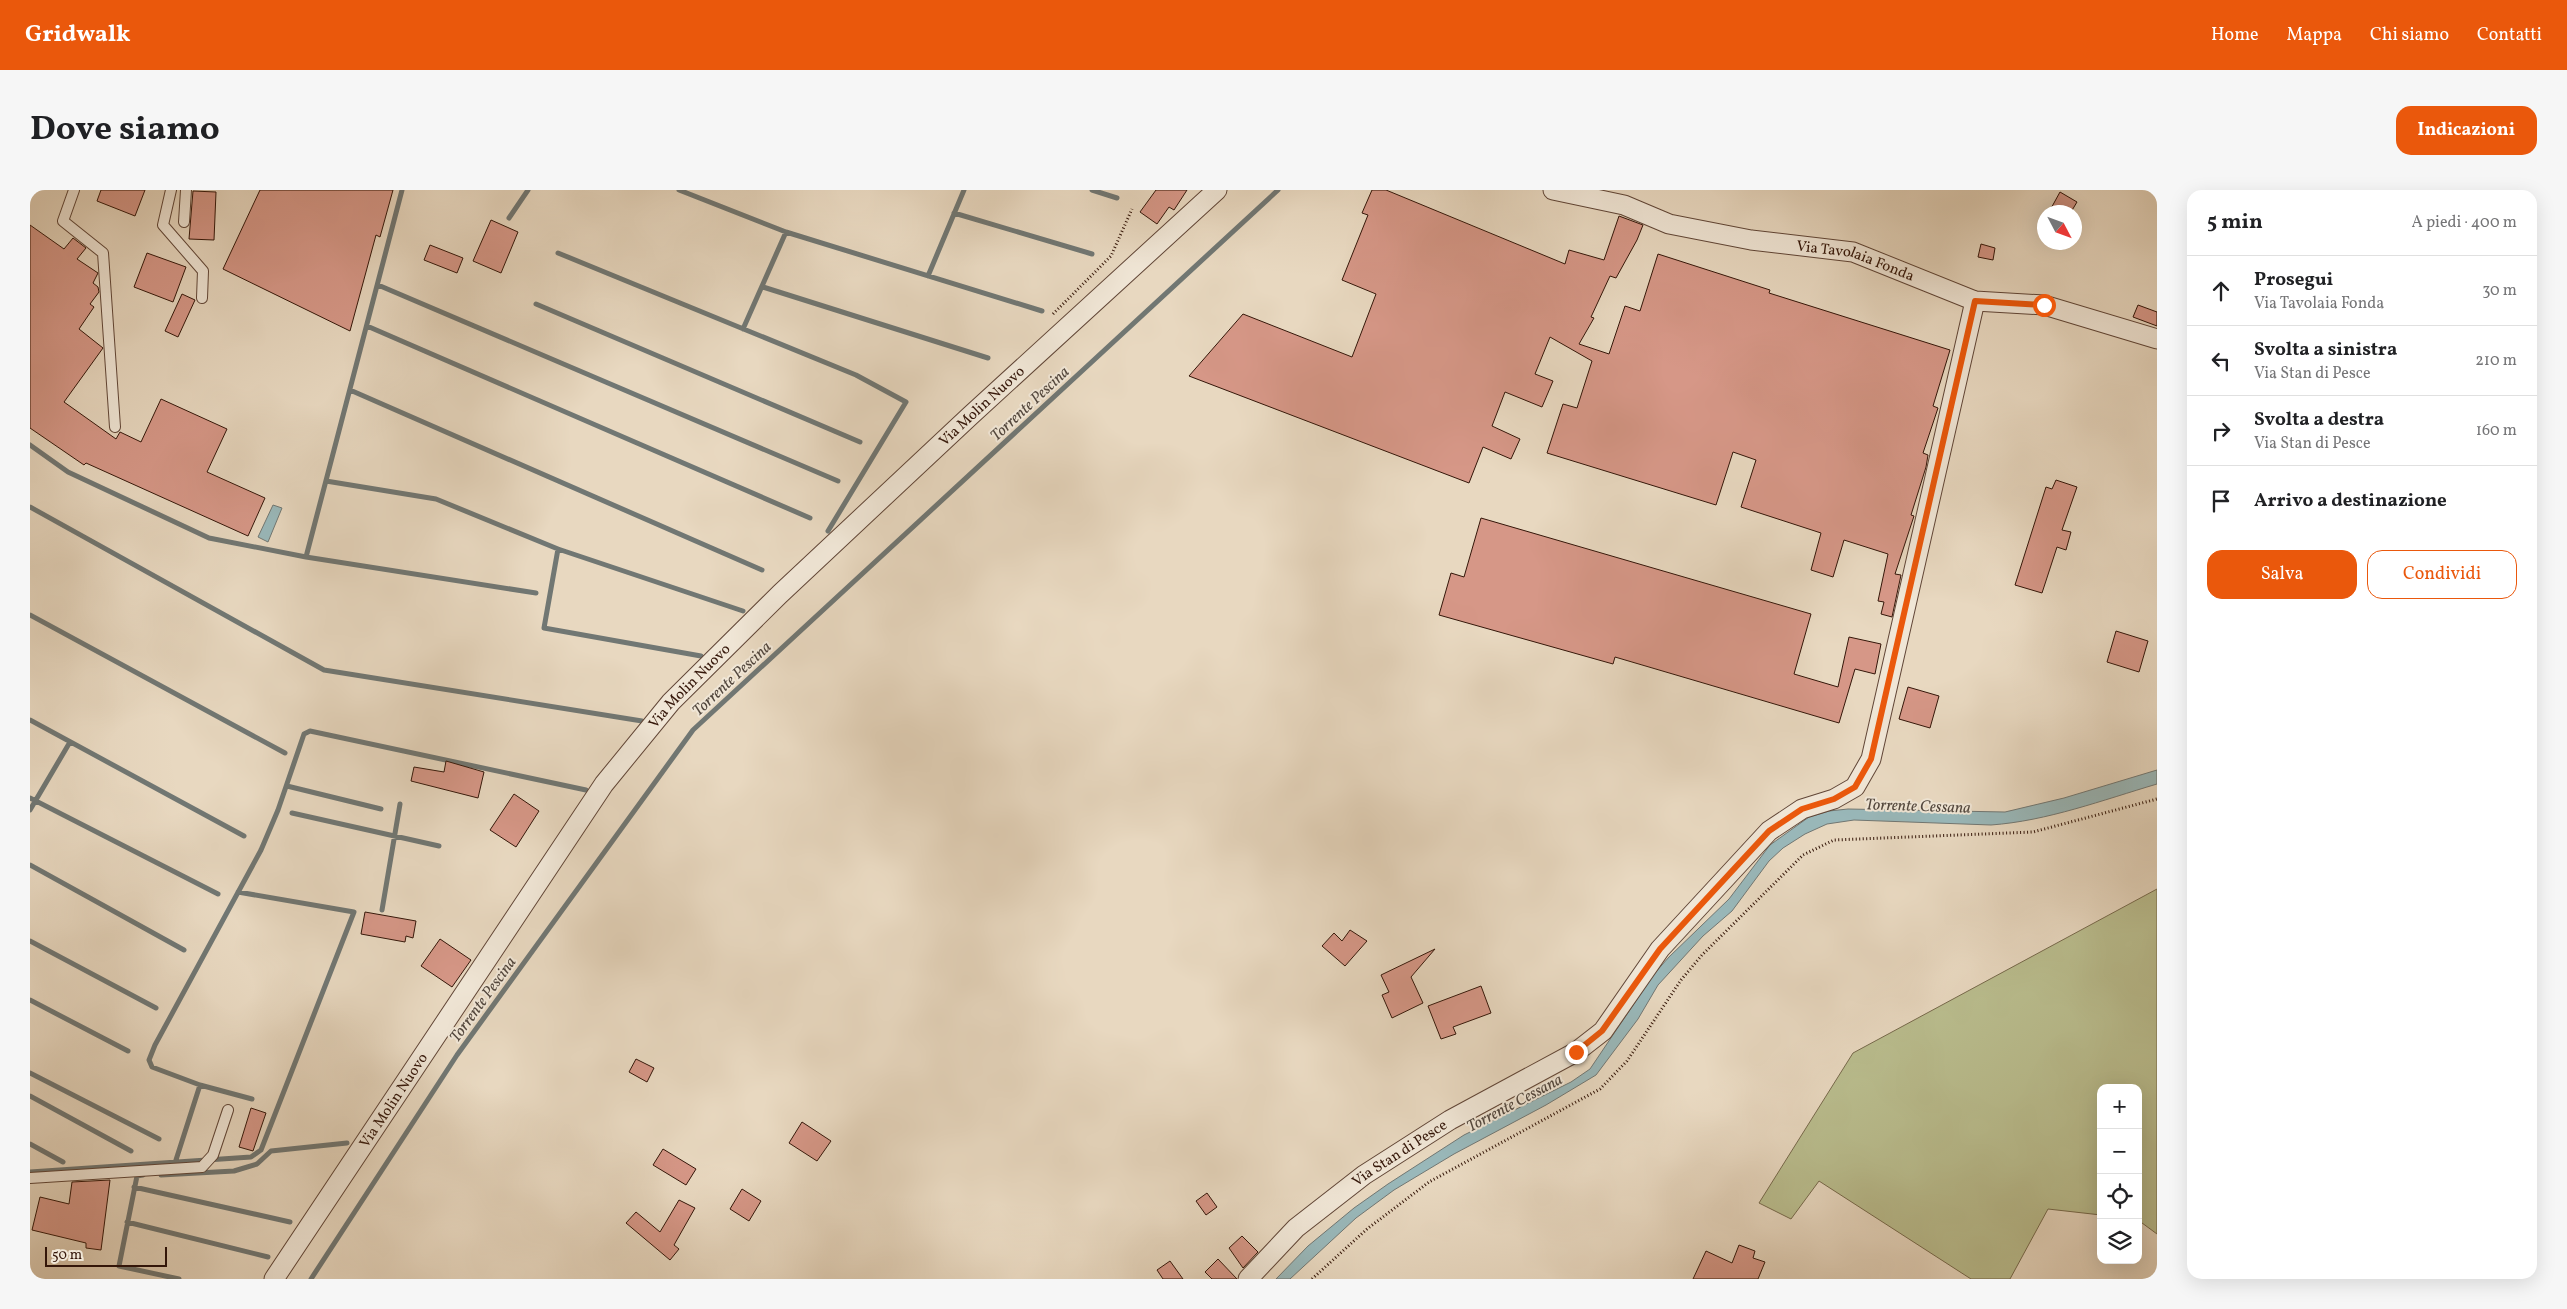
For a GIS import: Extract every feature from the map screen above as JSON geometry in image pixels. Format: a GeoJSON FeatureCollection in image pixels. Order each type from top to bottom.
{"type":"FeatureCollection","features":[{"type":"Feature","properties":{"kind":"street","name":"Via Molin Nuovo"},"geometry":{"type":"LineString","coordinates":[[274,1279],[604,784],[672,702],[780,594],[1217,190]]}},
{"type":"Feature","properties":{"kind":"street","name":"Via Tavolaia Fonda"},"geometry":{"type":"LineString","coordinates":[[1553,190],[1624,205],[1669,224],[1751,240],[1853,252],[1975,301],[2044,305],[2157,339]]}},
{"type":"Feature","properties":{"kind":"street","name":"Via Stan di Pesce"},"geometry":{"type":"LineString","coordinates":[[1248,1279],[1296,1228],[1364,1175],[1450,1120],[1576,1052],[1602,1031],[1660,949],[1769,831],[1802,809],[1834,799],[1855,787],[1871,759],[1975,301]]}},
{"type":"Feature","properties":{"kind":"lane"},"geometry":{"type":"LineString","coordinates":[[74,190],[63,221],[103,254],[115,427]]}},
{"type":"Feature","properties":{"kind":"lane"},"geometry":{"type":"LineString","coordinates":[[171,190],[163,225],[203,271],[202,298]]}},
{"type":"Feature","properties":{"kind":"lane"},"geometry":{"type":"LineString","coordinates":[[184,222],[186,190]]}},
{"type":"Feature","properties":{"kind":"lane"},"geometry":{"type":"LineString","coordinates":[[30,1178],[202,1167],[213,1155],[228,1110]]}},
{"type":"Feature","properties":{"kind":"path"},"geometry":{"type":"LineString","coordinates":[[1049,318],[1111,256],[1132,209]]}},
{"type":"Feature","properties":{"kind":"path"},"geometry":{"type":"LineString","coordinates":[[1312,1279],[1367,1229],[1429,1182],[1600,1089],[1627,1061],[1681,980],[1702,955],[1803,855],[1818,846],[1834,840],[2034,832],[2157,799]]}},
{"type":"Feature","properties":{"kind":"green space"},"geometry":{"type":"Polygon","coordinates":[[[2157,889],[2157,1234],[2142,1223],[2142,1084],[2097,1084],[2097,1215],[2048,1209],[2010,1279],[1971,1279],[1819,1181],[1791,1219],[1759,1203],[1853,1053],[2157,889]]]}},
{"type":"Feature","properties":{"kind":"water"},"geometry":{"type":"Polygon","coordinates":[[[273,505],[282,508],[268,542],[258,537],[273,505]]]}},
{"type":"Feature","properties":{"kind":"water"},"geometry":{"type":"Polygon","coordinates":[[[2157,770],[2157,784],[2075,809],[2012,823],[1991,825],[1854,820],[1827,824],[1805,834],[1783,848],[1769,861],[1732,911],[1703,936],[1658,985],[1638,1019],[1596,1075],[1546,1105],[1454,1154],[1394,1190],[1356,1218],[1290,1279],[1276,1279],[1308,1246],[1354,1208],[1388,1184],[1464,1135],[1571,1082],[1590,1069],[1654,974],[1729,899],[1770,845],[1809,817],[1829,811],[1848,809],[2005,812],[2064,798],[2157,770]]]}},
{"type":"Feature","properties":{"kind":"building"},"geometry":{"type":"Polygon","coordinates":[[[101,190],[145,190],[135,216],[97,201],[101,190]]]}},
{"type":"Feature","properties":{"kind":"building"},"geometry":{"type":"Polygon","coordinates":[[[260,190],[393,190],[380,237],[376,235],[350,331],[223,269],[260,190]]]}},
{"type":"Feature","properties":{"kind":"building"},"geometry":{"type":"Polygon","coordinates":[[[1156,190],[1187,190],[1174,210],[1169,207],[1157,224],[1140,212],[1156,190]]]}},
{"type":"Feature","properties":{"kind":"building"},"geometry":{"type":"Polygon","coordinates":[[[1372,190],[1386,190],[1565,264],[1569,250],[1604,260],[1619,216],[1643,225],[1616,278],[1610,276],[1591,317],[1594,318],[1579,344],[1609,354],[1625,306],[1640,311],[1658,254],[1770,290],[1769,293],[1950,350],[1933,406],[1938,408],[1923,453],[1928,455],[1911,515],[1914,516],[1895,574],[1901,575],[1892,617],[1881,614],[1884,602],[1878,601],[1888,554],[1844,540],[1833,577],[1811,570],[1821,533],[1741,507],[1756,460],[1733,452],[1716,505],[1547,453],[1563,404],[1577,408],[1592,361],[1550,337],[1535,374],[1553,381],[1542,407],[1505,392],[1492,426],[1520,439],[1511,459],[1483,447],[1469,483],[1189,376],[1243,314],[1352,357],[1376,294],[1342,280],[1368,215],[1362,213],[1372,190]]]}},
{"type":"Feature","properties":{"kind":"building"},"geometry":{"type":"Polygon","coordinates":[[[193,191],[216,192],[214,240],[189,239],[193,191]]]}},
{"type":"Feature","properties":{"kind":"building"},"geometry":{"type":"Polygon","coordinates":[[[2060,192],[2077,202],[2075,205],[2053,205],[2060,192]]]}},
{"type":"Feature","properties":{"kind":"building"},"geometry":{"type":"Polygon","coordinates":[[[491,220],[518,232],[501,273],[473,261],[491,220]]]}},
{"type":"Feature","properties":{"kind":"building"},"geometry":{"type":"Polygon","coordinates":[[[30,225],[64,249],[73,238],[86,248],[77,259],[98,273],[93,283],[98,287],[99,292],[90,304],[94,307],[79,329],[103,348],[64,402],[116,439],[120,432],[141,442],[161,399],[227,429],[207,472],[265,498],[248,536],[86,463],[84,465],[30,428],[30,225]]]}},
{"type":"Feature","properties":{"kind":"building"},"geometry":{"type":"Polygon","coordinates":[[[1981,244],[1995,248],[1993,260],[1978,257],[1981,244]]]}},
{"type":"Feature","properties":{"kind":"building"},"geometry":{"type":"Polygon","coordinates":[[[430,245],[463,258],[457,273],[424,260],[430,245]]]}},
{"type":"Feature","properties":{"kind":"building"},"geometry":{"type":"Polygon","coordinates":[[[147,253],[186,267],[173,302],[134,287],[147,253]]]}},
{"type":"Feature","properties":{"kind":"building"},"geometry":{"type":"Polygon","coordinates":[[[182,294],[195,300],[178,337],[165,331],[182,294]]]}},
{"type":"Feature","properties":{"kind":"building"},"geometry":{"type":"Polygon","coordinates":[[[2138,305],[2157,312],[2157,326],[2133,317],[2138,305]]]}},
{"type":"Feature","properties":{"kind":"building"},"geometry":{"type":"Polygon","coordinates":[[[2056,480],[2077,487],[2062,530],[2071,532],[2066,550],[2057,547],[2042,593],[2015,585],[2046,487],[2052,489],[2056,480]]]}},
{"type":"Feature","properties":{"kind":"building"},"geometry":{"type":"Polygon","coordinates":[[[1481,518],[1811,614],[1794,674],[1838,687],[1849,637],[1881,644],[1875,674],[1855,669],[1839,723],[1615,657],[1613,664],[1439,615],[1451,573],[1464,577],[1481,518]]]}},
{"type":"Feature","properties":{"kind":"building"},"geometry":{"type":"Polygon","coordinates":[[[2116,631],[2148,641],[2139,672],[2107,662],[2116,631]]]}},
{"type":"Feature","properties":{"kind":"building"},"geometry":{"type":"Polygon","coordinates":[[[1908,687],[1939,696],[1930,728],[1899,719],[1908,687]]]}},
{"type":"Feature","properties":{"kind":"building"},"geometry":{"type":"Polygon","coordinates":[[[446,761],[484,772],[478,798],[411,781],[414,767],[444,772],[446,761]]]}},
{"type":"Feature","properties":{"kind":"building"},"geometry":{"type":"Polygon","coordinates":[[[514,794],[539,811],[516,847],[490,830],[514,794]]]}},
{"type":"Feature","properties":{"kind":"building"},"geometry":{"type":"Polygon","coordinates":[[[365,912],[416,921],[413,938],[406,936],[405,942],[361,934],[365,912]]]}},
{"type":"Feature","properties":{"kind":"building"},"geometry":{"type":"Polygon","coordinates":[[[1350,930],[1367,941],[1345,966],[1322,946],[1334,933],[1342,941],[1350,930]]]}},
{"type":"Feature","properties":{"kind":"building"},"geometry":{"type":"Polygon","coordinates":[[[440,939],[471,960],[452,987],[421,966],[440,939]]]}},
{"type":"Feature","properties":{"kind":"building"},"geometry":{"type":"Polygon","coordinates":[[[1435,949],[1411,977],[1423,1003],[1392,1018],[1382,995],[1389,992],[1381,975],[1435,949]]]}},
{"type":"Feature","properties":{"kind":"building"},"geometry":{"type":"Polygon","coordinates":[[[1481,986],[1491,1013],[1453,1027],[1456,1034],[1441,1039],[1428,1006],[1481,986]]]}},
{"type":"Feature","properties":{"kind":"building"},"geometry":{"type":"Polygon","coordinates":[[[636,1059],[654,1068],[647,1082],[629,1072],[636,1059]]]}},
{"type":"Feature","properties":{"kind":"building"},"geometry":{"type":"Polygon","coordinates":[[[251,1108],[266,1113],[253,1151],[239,1147],[251,1108]]]}},
{"type":"Feature","properties":{"kind":"building"},"geometry":{"type":"Polygon","coordinates":[[[802,1122],[831,1141],[817,1161],[789,1143],[802,1122]]]}},
{"type":"Feature","properties":{"kind":"building"},"geometry":{"type":"Polygon","coordinates":[[[663,1149],[696,1169],[686,1185],[653,1165],[663,1149]]]}},
{"type":"Feature","properties":{"kind":"building"},"geometry":{"type":"Polygon","coordinates":[[[110,1180],[101,1250],[86,1248],[86,1243],[32,1230],[40,1197],[69,1204],[72,1182],[110,1180]]]}},
{"type":"Feature","properties":{"kind":"building"},"geometry":{"type":"Polygon","coordinates":[[[742,1189],[761,1201],[749,1221],[730,1209],[742,1189]]]}},
{"type":"Feature","properties":{"kind":"building"},"geometry":{"type":"Polygon","coordinates":[[[1207,1193],[1217,1207],[1206,1215],[1196,1201],[1207,1193]]]}},
{"type":"Feature","properties":{"kind":"building"},"geometry":{"type":"Polygon","coordinates":[[[679,1200],[695,1208],[674,1245],[679,1249],[670,1260],[626,1223],[636,1212],[660,1232],[679,1200]]]}},
{"type":"Feature","properties":{"kind":"building"},"geometry":{"type":"Polygon","coordinates":[[[1242,1236],[1258,1252],[1243,1268],[1229,1248],[1242,1236]]]}},
{"type":"Feature","properties":{"kind":"building"},"geometry":{"type":"Polygon","coordinates":[[[1739,1245],[1755,1251],[1753,1258],[1765,1262],[1758,1279],[1693,1279],[1706,1251],[1732,1263],[1739,1245]]]}},
{"type":"Feature","properties":{"kind":"building"},"geometry":{"type":"Polygon","coordinates":[[[1218,1259],[1237,1279],[1212,1279],[1205,1272],[1218,1259]]]}},
{"type":"Feature","properties":{"kind":"building"},"geometry":{"type":"Polygon","coordinates":[[[1170,1261],[1183,1279],[1163,1279],[1157,1270],[1170,1261]]]}},
{"type":"Feature","properties":{"kind":"waterway"},"geometry":{"type":"LineString","coordinates":[[306,557],[402,190]]}},
{"type":"Feature","properties":{"kind":"waterway"},"geometry":{"type":"LineString","coordinates":[[509,218],[528,190]]}},
{"type":"Feature","properties":{"kind":"waterway"},"geometry":{"type":"LineString","coordinates":[[679,190],[786,232],[1042,311]]}},
{"type":"Feature","properties":{"kind":"waterway"},"geometry":{"type":"LineString","coordinates":[[928,276],[964,190]]}},
{"type":"Feature","properties":{"kind":"waterway"},"geometry":{"type":"LineString","coordinates":[[1092,190],[1117,198]]}},
{"type":"Feature","properties":{"kind":"waterway","name":"Torrente Pescina"},"geometry":{"type":"LineString","coordinates":[[311,1279],[457,1055],[693,730],[1278,190]]}},
{"type":"Feature","properties":{"kind":"waterway"},"geometry":{"type":"LineString","coordinates":[[954,213],[1092,254]]}},
{"type":"Feature","properties":{"kind":"waterway"},"geometry":{"type":"LineString","coordinates":[[743,329],[786,232]]}},
{"type":"Feature","properties":{"kind":"waterway"},"geometry":{"type":"LineString","coordinates":[[558,253],[856,375],[906,402],[828,531]]}},
{"type":"Feature","properties":{"kind":"waterway"},"geometry":{"type":"LineString","coordinates":[[378,285],[838,481]]}},
{"type":"Feature","properties":{"kind":"waterway"},"geometry":{"type":"LineString","coordinates":[[763,287],[988,358]]}},
{"type":"Feature","properties":{"kind":"waterway"},"geometry":{"type":"LineString","coordinates":[[536,304],[860,442]]}},
{"type":"Feature","properties":{"kind":"waterway"},"geometry":{"type":"LineString","coordinates":[[367,326],[810,518]]}},
{"type":"Feature","properties":{"kind":"waterway"},"geometry":{"type":"LineString","coordinates":[[350,390],[762,570]]}},
{"type":"Feature","properties":{"kind":"waterway"},"geometry":{"type":"LineString","coordinates":[[30,445],[68,472],[209,538],[306,557],[536,593]]}},
{"type":"Feature","properties":{"kind":"waterway"},"geometry":{"type":"LineString","coordinates":[[326,481],[436,499],[558,549],[743,611]]}},
{"type":"Feature","properties":{"kind":"waterway"},"geometry":{"type":"LineString","coordinates":[[30,507],[324,670],[642,721]]}},
{"type":"Feature","properties":{"kind":"waterway"},"geometry":{"type":"LineString","coordinates":[[558,549],[544,628],[701,656]]}},
{"type":"Feature","properties":{"kind":"waterway"},"geometry":{"type":"LineString","coordinates":[[30,615],[285,753]]}},
{"type":"Feature","properties":{"kind":"waterway"},"geometry":{"type":"LineString","coordinates":[[30,720],[244,836]]}},
{"type":"Feature","properties":{"kind":"waterway"},"geometry":{"type":"LineString","coordinates":[[252,1099],[200,1085],[152,1067],[149,1060],[155,1045],[261,850],[278,810],[304,734],[310,731],[586,790]]}},
{"type":"Feature","properties":{"kind":"waterway"},"geometry":{"type":"LineString","coordinates":[[30,810],[70,742]]}},
{"type":"Feature","properties":{"kind":"waterway"},"geometry":{"type":"LineString","coordinates":[[287,786],[381,809]]}},
{"type":"Feature","properties":{"kind":"waterway"},"geometry":{"type":"LineString","coordinates":[[30,798],[218,894]]}},
{"type":"Feature","properties":{"kind":"waterway"},"geometry":{"type":"LineString","coordinates":[[382,910],[400,804]]}},
{"type":"Feature","properties":{"kind":"waterway"},"geometry":{"type":"LineString","coordinates":[[292,813],[439,846]]}},
{"type":"Feature","properties":{"kind":"waterway"},"geometry":{"type":"LineString","coordinates":[[30,865],[184,950]]}},
{"type":"Feature","properties":{"kind":"waterway"},"geometry":{"type":"LineString","coordinates":[[30,1172],[251,1157],[261,1150],[354,912],[238,892]]}},
{"type":"Feature","properties":{"kind":"waterway"},"geometry":{"type":"LineString","coordinates":[[30,941],[156,1008]]}},
{"type":"Feature","properties":{"kind":"waterway"},"geometry":{"type":"LineString","coordinates":[[30,1000],[128,1051]]}},
{"type":"Feature","properties":{"kind":"waterway"},"geometry":{"type":"LineString","coordinates":[[30,1073],[159,1139]]}},
{"type":"Feature","properties":{"kind":"waterway"},"geometry":{"type":"LineString","coordinates":[[175,1163],[200,1085]]}},
{"type":"Feature","properties":{"kind":"waterway"},"geometry":{"type":"LineString","coordinates":[[30,1096],[131,1151]]}},
{"type":"Feature","properties":{"kind":"waterway"},"geometry":{"type":"LineString","coordinates":[[161,1175],[234,1171],[257,1164],[271,1151],[347,1143]]}},
{"type":"Feature","properties":{"kind":"waterway"},"geometry":{"type":"LineString","coordinates":[[30,1144],[63,1162]]}},
{"type":"Feature","properties":{"kind":"waterway"},"geometry":{"type":"LineString","coordinates":[[143,1175],[137,1176],[119,1266],[179,1279]]}},
{"type":"Feature","properties":{"kind":"waterway"},"geometry":{"type":"LineString","coordinates":[[134,1187],[290,1222]]}},
{"type":"Feature","properties":{"kind":"waterway"},"geometry":{"type":"LineString","coordinates":[[127,1222],[268,1257]]}},
{"type":"Feature","properties":{"kind":"route"},"geometry":{"type":"LineString","coordinates":[[1576,1052],[1602,1031],[1660,949],[1769,831],[1802,809],[1834,799],[1855,787],[1871,759],[1975,301],[2044,305]]}},
{"type":"Feature","properties":{"kind":"water label","name":"Torrente Cessana"},"geometry":{"type":"Point","coordinates":[1918,805]}},
{"type":"Feature","properties":{"kind":"water label","name":"Torrente Cessana"},"geometry":{"type":"Point","coordinates":[1514,1102]}}]}
